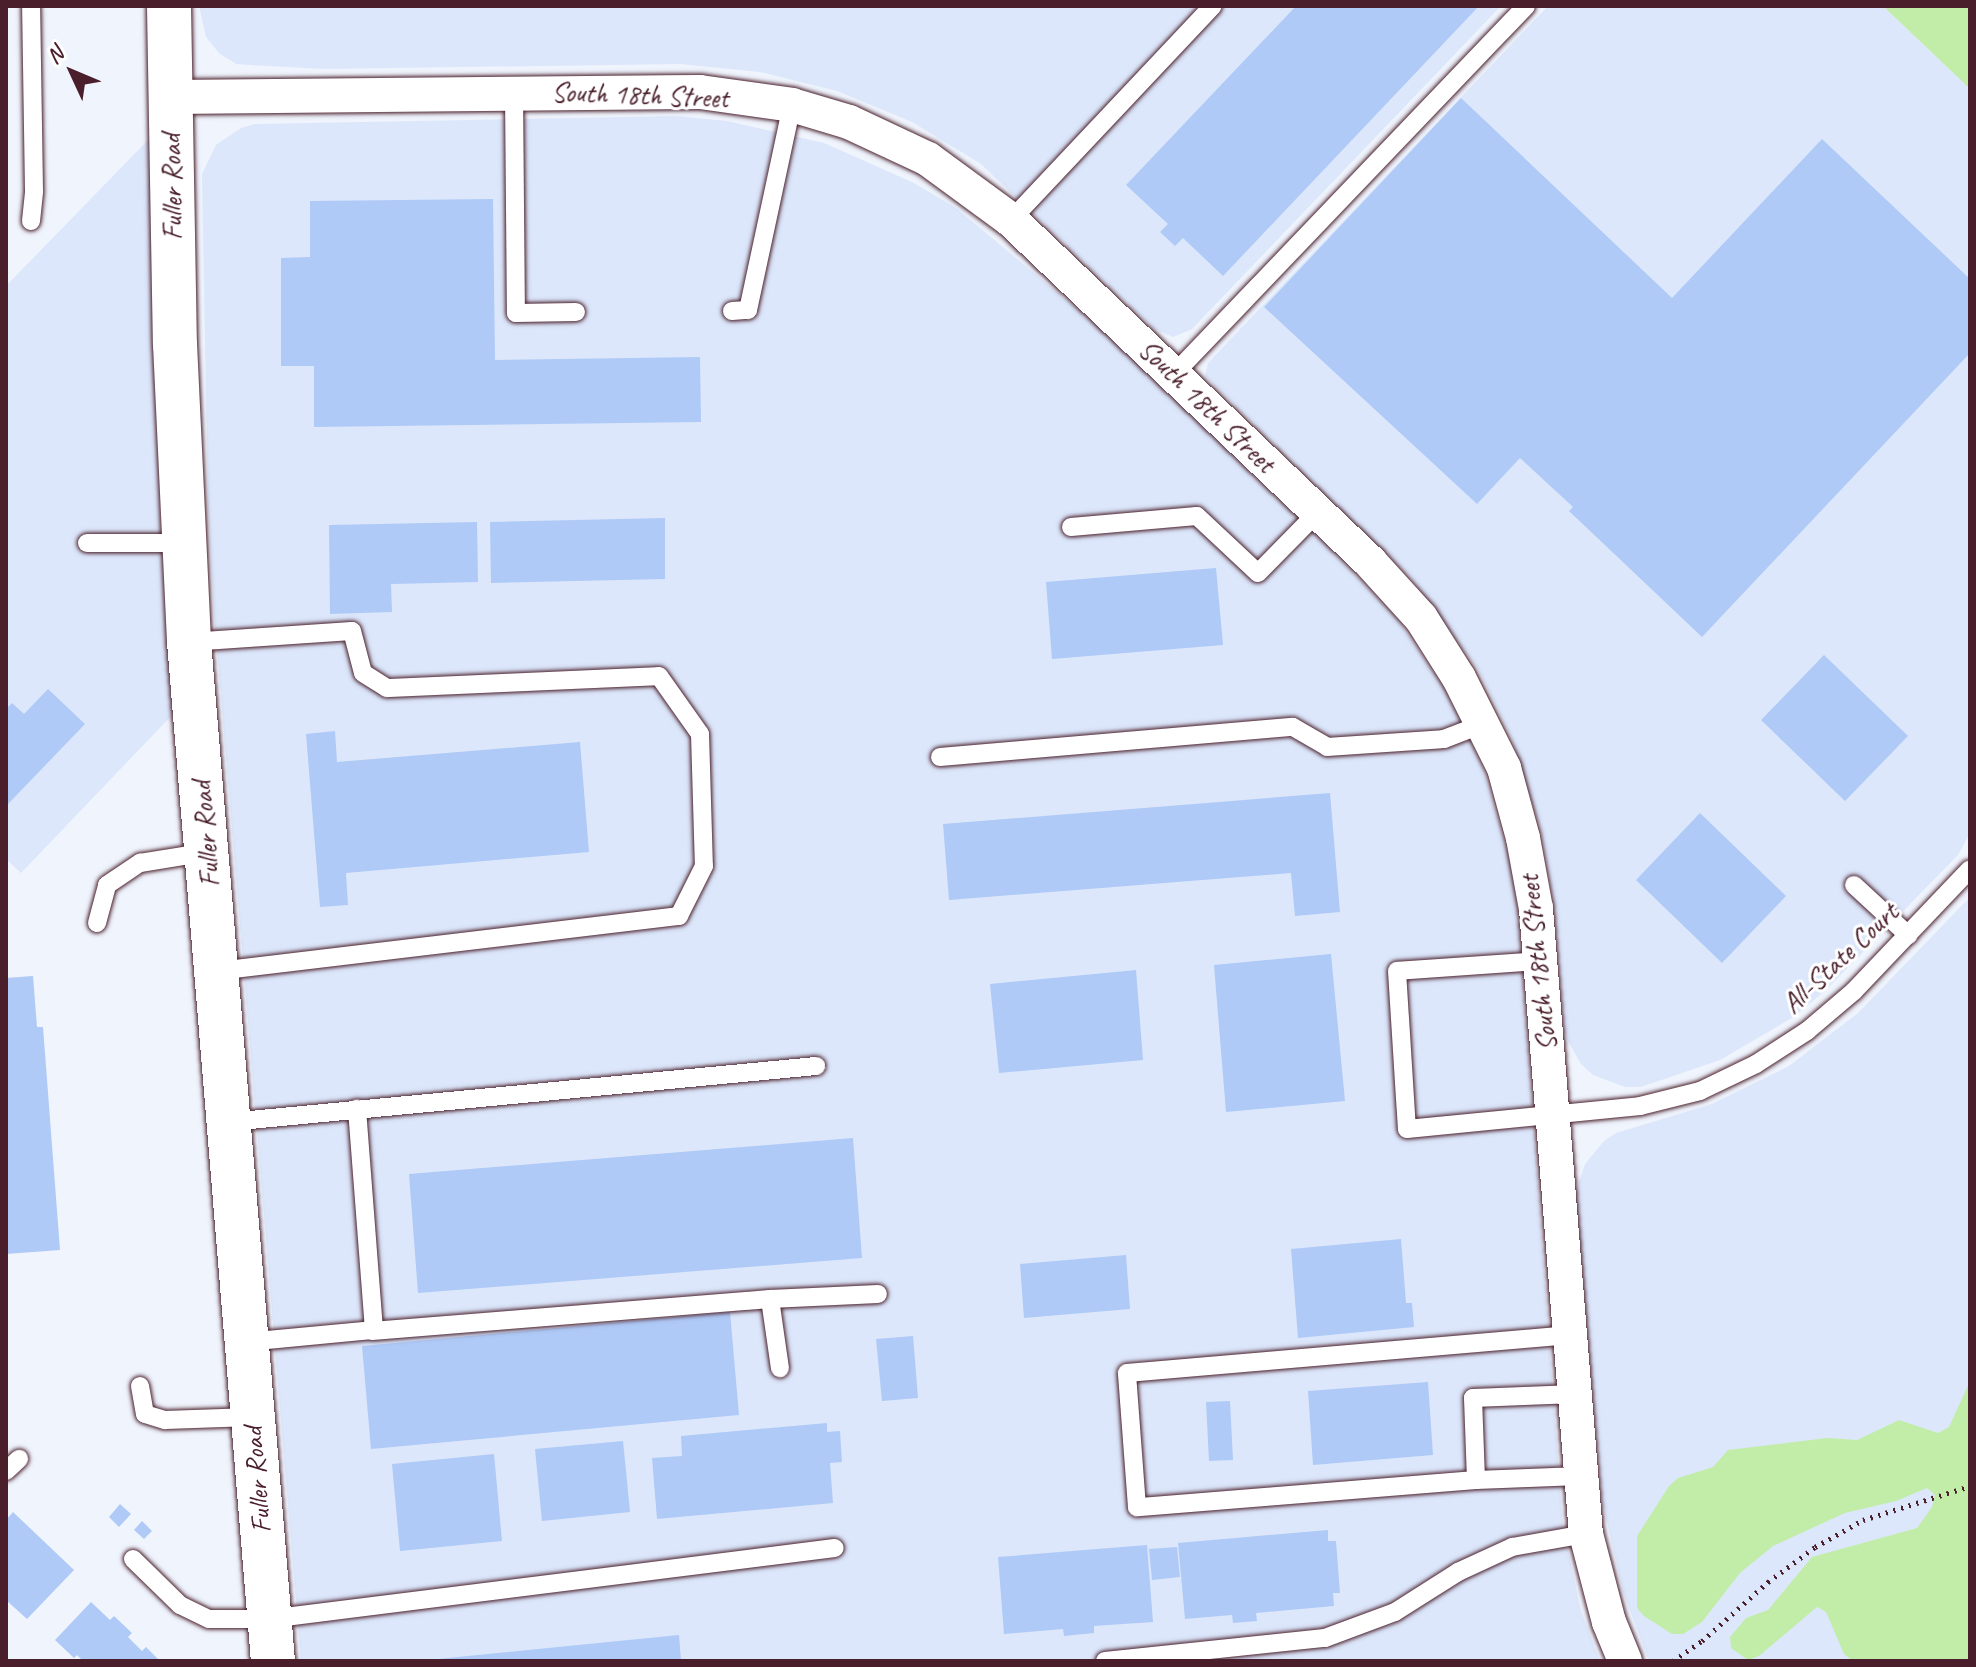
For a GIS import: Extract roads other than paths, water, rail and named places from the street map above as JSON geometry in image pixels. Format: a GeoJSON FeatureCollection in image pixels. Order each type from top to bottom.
{"type":"FeatureCollection","features":[{"type":"Feature","properties":{"kind":"street","name":"Fuller Road"},"geometry":{"type":"LineString","coordinates":[[169,6],[175,344],[189,642],[271,1640]]}},
{"type":"Feature","properties":{"kind":"street","name":"South 18th Street"},"geometry":{"type":"LineString","coordinates":[[171,97],[700,92],[792,105],[849,122],[928,159],[1011,220],[1318,512],[1421,618],[1483,724],[1504,768],[1523,838],[1536,909],[1586,1534],[1609,1622],[1625,1661]]}},
{"type":"Feature","properties":{"kind":"lane"},"geometry":{"type":"LineString","coordinates":[[31,6],[34,191],[31,221]]}},
{"type":"Feature","properties":{"kind":"lane"},"geometry":{"type":"LineString","coordinates":[[1011,220],[1213,6]]}},
{"type":"Feature","properties":{"kind":"lane"},"geometry":{"type":"LineString","coordinates":[[1174,374],[1526,6]]}},
{"type":"Feature","properties":{"kind":"lane"},"geometry":{"type":"LineString","coordinates":[[514,92],[516,313],[576,312]]}},
{"type":"Feature","properties":{"kind":"lane"},"geometry":{"type":"LineString","coordinates":[[732,311],[748,310],[792,105]]}},
{"type":"Feature","properties":{"kind":"lane"},"geometry":{"type":"LineString","coordinates":[[1071,527],[1197,516],[1258,573],[1318,512]]}},
{"type":"Feature","properties":{"kind":"lane"},"geometry":{"type":"LineString","coordinates":[[87,543],[185,543]]}},
{"type":"Feature","properties":{"kind":"lane"},"geometry":{"type":"LineString","coordinates":[[189,642],[352,631],[363,673],[387,688],[659,676],[700,734],[704,866],[679,916],[217,971]]}},
{"type":"Feature","properties":{"kind":"lane"},"geometry":{"type":"LineString","coordinates":[[940,757],[1293,727],[1327,747],[1444,739],[1483,724]]}},
{"type":"Feature","properties":{"kind":"lane"},"geometry":{"type":"LineString","coordinates":[[97,923],[107,885],[140,863],[207,852]]}},
{"type":"Feature","properties":{"kind":"lane","name":"All-State Court"},"geometry":{"type":"LineString","coordinates":[[1540,961],[1397,971],[1407,1129],[1640,1106],[1685,1095],[1756,1064],[1807,1031],[1854,991],[1970,869]]}},
{"type":"Feature","properties":{"kind":"lane"},"geometry":{"type":"LineString","coordinates":[[1854,885],[1908,935]]}},
{"type":"Feature","properties":{"kind":"lane"},"geometry":{"type":"LineString","coordinates":[[229,1122],[816,1066]]}},
{"type":"Feature","properties":{"kind":"lane"},"geometry":{"type":"LineString","coordinates":[[357,1109],[372,1331]]}},
{"type":"Feature","properties":{"kind":"lane"},"geometry":{"type":"LineString","coordinates":[[246,1342],[770,1299],[878,1294]]}},
{"type":"Feature","properties":{"kind":"lane"},"geometry":{"type":"LineString","coordinates":[[770,1299],[780,1368]]}},
{"type":"Feature","properties":{"kind":"lane"},"geometry":{"type":"LineString","coordinates":[[1570,1335],[1127,1373],[1137,1507],[1476,1480],[1580,1476]]}},
{"type":"Feature","properties":{"kind":"lane"},"geometry":{"type":"LineString","coordinates":[[140,1386],[145,1414],[165,1420],[252,1417]]}},
{"type":"Feature","properties":{"kind":"lane"},"geometry":{"type":"LineString","coordinates":[[1476,1480],[1473,1398],[1575,1394]]}},
{"type":"Feature","properties":{"kind":"lane"},"geometry":{"type":"LineString","coordinates":[[1105,1661],[1325,1638],[1395,1612],[1458,1572],[1512,1547],[1586,1534]]}},
{"type":"Feature","properties":{"kind":"lane"},"geometry":{"type":"LineString","coordinates":[[133,1559],[180,1605],[209,1619],[271,1640],[835,1548]]}}]}
